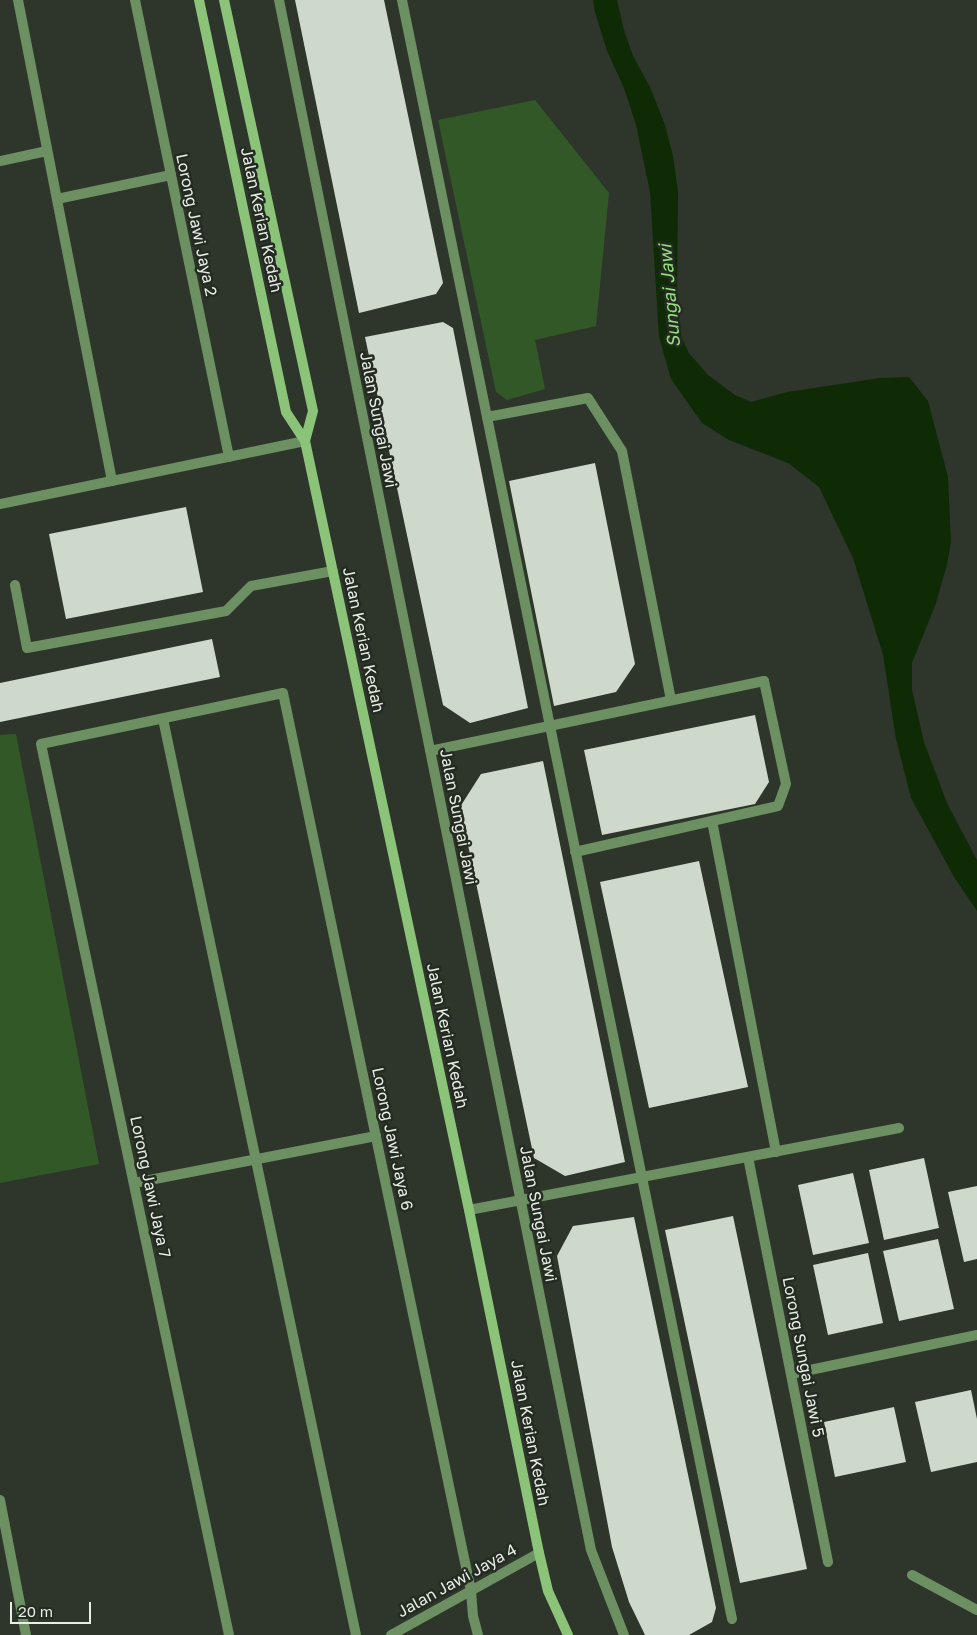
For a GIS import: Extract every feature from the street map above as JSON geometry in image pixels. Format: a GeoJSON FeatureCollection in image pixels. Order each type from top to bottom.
{"type":"FeatureCollection","features":[{"type":"Feature","properties":{"kind":"main road","name":"Jalan Kerian Kedah"},"geometry":{"type":"LineString","coordinates":[[200,0],[286,412],[305,441],[469,1210],[538,1553],[548,1591],[568,1635]]}},
{"type":"Feature","properties":{"kind":"main road","name":"Jalan Kerian Kedah"},"geometry":{"type":"LineString","coordinates":[[224,0],[313,411],[305,441]]}},
{"type":"Feature","properties":{"kind":"street"},"geometry":{"type":"LineString","coordinates":[[18,0],[112,481]]}},
{"type":"Feature","properties":{"kind":"street","name":"Lorong Jawi Jaya 2"},"geometry":{"type":"LineString","coordinates":[[135,0],[229,457]]}},
{"type":"Feature","properties":{"kind":"street","name":"Jalan Sungai Jawi"},"geometry":{"type":"LineString","coordinates":[[279,0],[591,1550],[624,1635]]}},
{"type":"Feature","properties":{"kind":"street"},"geometry":{"type":"LineString","coordinates":[[402,0],[732,1619]]}},
{"type":"Feature","properties":{"kind":"street"},"geometry":{"type":"LineString","coordinates":[[0,160],[47,151]]}},
{"type":"Feature","properties":{"kind":"street"},"geometry":{"type":"LineString","coordinates":[[57,199],[171,175]]}},
{"type":"Feature","properties":{"kind":"street"},"geometry":{"type":"LineString","coordinates":[[487,418],[588,398],[622,451],[670,700]]}},
{"type":"Feature","properties":{"kind":"street"},"geometry":{"type":"LineString","coordinates":[[0,504],[305,441]]}},
{"type":"Feature","properties":{"kind":"street"},"geometry":{"type":"LineString","coordinates":[[15,585],[27,648],[226,611],[251,586],[333,571]]}},
{"type":"Feature","properties":{"kind":"street"},"geometry":{"type":"LineString","coordinates":[[430,751],[764,681],[786,784],[778,806],[576,852]]}},
{"type":"Feature","properties":{"kind":"street","name":"Lorong Jawi Jaya 6"},"geometry":{"type":"LineString","coordinates":[[164,719],[283,693],[471,1591],[473,1616],[478,1635]]}},
{"type":"Feature","properties":{"kind":"street"},"geometry":{"type":"LineString","coordinates":[[164,719],[356,1635]]}},
{"type":"Feature","properties":{"kind":"street","name":"Lorong Jawi Jaya 7"},"geometry":{"type":"LineString","coordinates":[[164,719],[41,744],[229,1635]]}},
{"type":"Feature","properties":{"kind":"street"},"geometry":{"type":"LineString","coordinates":[[712,821],[776,1152]]}},
{"type":"Feature","properties":{"kind":"street"},"geometry":{"type":"LineString","coordinates":[[469,1210],[899,1128]]}},
{"type":"Feature","properties":{"kind":"street"},"geometry":{"type":"LineString","coordinates":[[134,1183],[376,1136]]}},
{"type":"Feature","properties":{"kind":"street","name":"Lorong Sungai Jawi 5"},"geometry":{"type":"LineString","coordinates":[[748,1157],[828,1562]]}},
{"type":"Feature","properties":{"kind":"street"},"geometry":{"type":"LineString","coordinates":[[791,1374],[977,1335]]}},
{"type":"Feature","properties":{"kind":"street"},"geometry":{"type":"LineString","coordinates":[[0,1500],[26,1635]]}},
{"type":"Feature","properties":{"kind":"street","name":"Jalan Jawi Jaya 4"},"geometry":{"type":"LineString","coordinates":[[391,1635],[538,1553]]}},
{"type":"Feature","properties":{"kind":"street"},"geometry":{"type":"LineString","coordinates":[[912,1575],[977,1610]]}},
{"type":"Feature","properties":{"kind":"shaded area"},"geometry":{"type":"Polygon","coordinates":[[[535,100],[609,193],[596,326],[535,340],[545,389],[507,400],[496,392],[438,120],[535,100]]]}},
{"type":"Feature","properties":{"kind":"shaded area"},"geometry":{"type":"Polygon","coordinates":[[[16,734],[99,1164],[0,1183],[0,735],[16,734]]]}},
{"type":"Feature","properties":{"kind":"water","name":"Sungai Jawi"},"geometry":{"type":"Polygon","coordinates":[[[593,0],[617,0],[624,30],[633,56],[650,87],[665,125],[673,156],[678,191],[677,306],[681,336],[689,353],[708,375],[735,395],[751,402],[787,392],[880,378],[909,377],[928,401],[948,477],[951,542],[947,565],[935,606],[912,663],[912,690],[924,742],[947,803],[977,860],[977,911],[954,877],[911,798],[896,739],[883,655],[853,558],[819,487],[788,463],[729,440],[702,423],[671,379],[659,337],[650,192],[636,125],[624,88],[607,51],[593,0]]]}},
{"type":"Feature","properties":{"kind":"building"},"geometry":{"type":"Polygon","coordinates":[[[295,0],[384,0],[443,283],[436,294],[359,313],[295,0]]]}},
{"type":"Feature","properties":{"kind":"building"},"geometry":{"type":"Polygon","coordinates":[[[443,322],[453,328],[528,708],[470,723],[443,705],[365,337],[443,322]]]}},
{"type":"Feature","properties":{"kind":"building"},"geometry":{"type":"Polygon","coordinates":[[[595,463],[635,664],[616,692],[554,706],[509,481],[595,463]]]}},
{"type":"Feature","properties":{"kind":"building"},"geometry":{"type":"Polygon","coordinates":[[[186,507],[203,592],[66,619],[49,534],[186,507]]]}},
{"type":"Feature","properties":{"kind":"building"},"geometry":{"type":"Polygon","coordinates":[[[212,639],[220,677],[0,722],[0,683],[212,639]]]}},
{"type":"Feature","properties":{"kind":"building"},"geometry":{"type":"Polygon","coordinates":[[[755,715],[769,782],[755,804],[602,835],[584,750],[755,715]]]}},
{"type":"Feature","properties":{"kind":"building"},"geometry":{"type":"Polygon","coordinates":[[[543,761],[625,1162],[565,1176],[534,1158],[460,807],[481,774],[543,761]]]}},
{"type":"Feature","properties":{"kind":"building"},"geometry":{"type":"Polygon","coordinates":[[[699,861],[748,1087],[649,1108],[600,882],[699,861]]]}},
{"type":"Feature","properties":{"kind":"building"},"geometry":{"type":"Polygon","coordinates":[[[924,1158],[939,1228],[884,1240],[869,1170],[924,1158]]]}},
{"type":"Feature","properties":{"kind":"building"},"geometry":{"type":"Polygon","coordinates":[[[853,1173],[869,1243],[813,1255],[798,1185],[853,1173]]]}},
{"type":"Feature","properties":{"kind":"building"},"geometry":{"type":"Polygon","coordinates":[[[977,1186],[977,1259],[964,1262],[948,1192],[977,1186]]]}},
{"type":"Feature","properties":{"kind":"building"},"geometry":{"type":"Polygon","coordinates":[[[733,1216],[807,1569],[740,1583],[665,1230],[733,1216]]]}},
{"type":"Feature","properties":{"kind":"building"},"geometry":{"type":"Polygon","coordinates":[[[634,1217],[716,1608],[712,1622],[689,1635],[645,1635],[629,1602],[612,1547],[557,1256],[573,1226],[634,1217]]]}},
{"type":"Feature","properties":{"kind":"building"},"geometry":{"type":"Polygon","coordinates":[[[938,1239],[954,1309],[899,1321],[883,1251],[938,1239]]]}},
{"type":"Feature","properties":{"kind":"building"},"geometry":{"type":"Polygon","coordinates":[[[868,1253],[883,1323],[828,1335],[813,1265],[868,1253]]]}},
{"type":"Feature","properties":{"kind":"building"},"geometry":{"type":"Polygon","coordinates":[[[971,1390],[977,1419],[977,1462],[931,1472],[915,1402],[971,1390]]]}},
{"type":"Feature","properties":{"kind":"building"},"geometry":{"type":"Polygon","coordinates":[[[894,1407],[906,1462],[835,1477],[824,1422],[894,1407]]]}}]}
